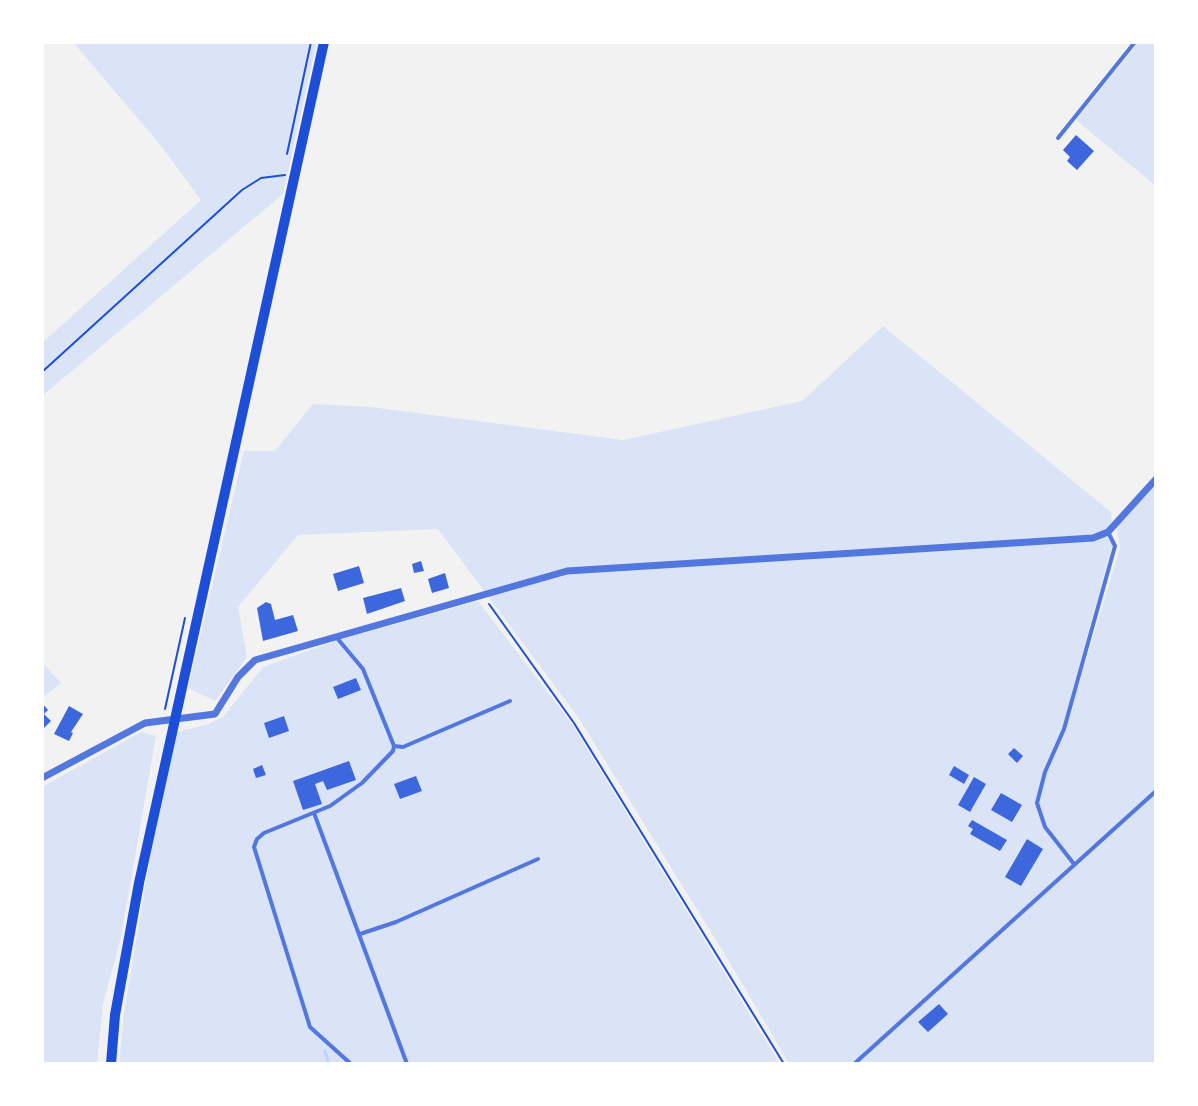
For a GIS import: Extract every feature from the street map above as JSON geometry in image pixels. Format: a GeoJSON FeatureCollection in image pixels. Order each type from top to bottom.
{"type":"FeatureCollection","features":[{"type":"Feature","properties":{"kind":"main road"},"geometry":{"type":"LineString","coordinates":[[111,1064],[118,1000],[174,719],[324,42]]}},
{"type":"Feature","properties":{"kind":"street"},"geometry":{"type":"LineString","coordinates":[[42,778],[145,723],[215,714],[238,677],[255,660],[567,571],[1093,538],[1108,532],[1156,479]]}},
{"type":"Feature","properties":{"kind":"lane"},"geometry":{"type":"LineString","coordinates":[[1058,138],[1135,42]]}},
{"type":"Feature","properties":{"kind":"lane"},"geometry":{"type":"LineString","coordinates":[[1074,864],[1045,827],[1037,803],[1045,772],[1064,729],[1115,546],[1108,532]]}},
{"type":"Feature","properties":{"kind":"lane"},"geometry":{"type":"LineString","coordinates":[[336,635],[363,669],[394,746],[393,751],[362,783],[330,806],[264,833],[254,847],[310,1027],[351,1064]]}},
{"type":"Feature","properties":{"kind":"lane"},"geometry":{"type":"LineString","coordinates":[[394,746],[403,747],[510,701]]}},
{"type":"Feature","properties":{"kind":"lane"},"geometry":{"type":"LineString","coordinates":[[854,1064],[1156,791]]}},
{"type":"Feature","properties":{"kind":"lane"},"geometry":{"type":"LineString","coordinates":[[314,813],[407,1064]]}},
{"type":"Feature","properties":{"kind":"lane"},"geometry":{"type":"LineString","coordinates":[[360,934],[396,922],[538,859]]}},
{"type":"Feature","properties":{"kind":"path"},"geometry":{"type":"LineString","coordinates":[[42,372],[242,190],[261,178],[283,174],[294,176]]}},
{"type":"Feature","properties":{"kind":"path"},"geometry":{"type":"LineString","coordinates":[[482,595],[574,723],[784,1064]]}},
{"type":"Feature","properties":{"kind":"shaded area"},"geometry":{"type":"Polygon","coordinates":[[[73,42],[317,42],[283,194],[42,396],[42,343],[201,200],[162,147],[73,42]]]}},
{"type":"Feature","properties":{"kind":"shaded area"},"geometry":{"type":"Polygon","coordinates":[[[1139,42],[1156,42],[1156,186],[1076,120],[1139,42]]]}},
{"type":"Feature","properties":{"kind":"shaded area"},"geometry":{"type":"Polygon","coordinates":[[[883,326],[1111,512],[1112,545],[1064,722],[1068,720],[1120,548],[1116,524],[1156,482],[1156,1064],[789,1064],[580,720],[438,529],[298,535],[238,607],[247,657],[215,701],[188,688],[244,451],[275,451],[313,404],[371,407],[623,440],[802,401],[883,326]]]}},
{"type":"Feature","properties":{"kind":"shaded area"},"geometry":{"type":"Polygon","coordinates":[[[478,601],[572,724],[780,1064],[119,1064],[124,1013],[149,864],[177,732],[223,717],[263,667],[335,641],[478,601]]]}},
{"type":"Feature","properties":{"kind":"shaded area"},"geometry":{"type":"Polygon","coordinates":[[[42,662],[61,683],[42,698],[42,662]]]}},
{"type":"Feature","properties":{"kind":"shaded area"},"geometry":{"type":"Polygon","coordinates":[[[141,732],[156,736],[121,937],[103,1004],[97,1064],[42,1064],[42,787],[141,732]]]}},
{"type":"Feature","properties":{"kind":"building"},"geometry":{"type":"Polygon","coordinates":[[[1076,135],[1094,151],[1077,170],[1067,161],[1070,157],[1063,150],[1076,135]]]}},
{"type":"Feature","properties":{"kind":"building"},"geometry":{"type":"Polygon","coordinates":[[[421,561],[424,571],[414,573],[412,564],[421,561]]]}},
{"type":"Feature","properties":{"kind":"building"},"geometry":{"type":"Polygon","coordinates":[[[359,566],[364,583],[338,591],[333,574],[359,566]]]}},
{"type":"Feature","properties":{"kind":"building"},"geometry":{"type":"Polygon","coordinates":[[[445,573],[449,588],[432,593],[428,579],[445,573]]]}},
{"type":"Feature","properties":{"kind":"building"},"geometry":{"type":"Polygon","coordinates":[[[401,588],[405,601],[367,614],[363,598],[401,588]]]}},
{"type":"Feature","properties":{"kind":"building"},"geometry":{"type":"Polygon","coordinates":[[[266,602],[271,604],[275,620],[293,615],[298,631],[263,641],[257,608],[266,602]]]}},
{"type":"Feature","properties":{"kind":"building"},"geometry":{"type":"Polygon","coordinates":[[[356,678],[361,690],[338,699],[333,687],[356,678]]]}},
{"type":"Feature","properties":{"kind":"building"},"geometry":{"type":"Polygon","coordinates":[[[42,703],[48,710],[44,714],[51,721],[42,730],[42,703]]]}},
{"type":"Feature","properties":{"kind":"building"},"geometry":{"type":"Polygon","coordinates":[[[69,706],[83,714],[69,741],[54,734],[69,706]]]}},
{"type":"Feature","properties":{"kind":"building"},"geometry":{"type":"Polygon","coordinates":[[[284,716],[289,731],[269,738],[264,723],[284,716]]]}},
{"type":"Feature","properties":{"kind":"building"},"geometry":{"type":"Polygon","coordinates":[[[1014,748],[1023,756],[1017,763],[1008,754],[1014,748]]]}},
{"type":"Feature","properties":{"kind":"building"},"geometry":{"type":"Polygon","coordinates":[[[349,761],[356,780],[327,790],[323,781],[315,784],[322,804],[303,810],[293,781],[349,761]]]}},
{"type":"Feature","properties":{"kind":"building"},"geometry":{"type":"Polygon","coordinates":[[[262,765],[266,775],[256,778],[253,769],[262,765]]]}},
{"type":"Feature","properties":{"kind":"building"},"geometry":{"type":"Polygon","coordinates":[[[954,766],[969,775],[964,784],[949,775],[954,766]]]}},
{"type":"Feature","properties":{"kind":"building"},"geometry":{"type":"Polygon","coordinates":[[[416,776],[422,791],[400,799],[394,784],[416,776]]]}},
{"type":"Feature","properties":{"kind":"building"},"geometry":{"type":"Polygon","coordinates":[[[974,777],[986,784],[970,812],[958,805],[974,777]]]}},
{"type":"Feature","properties":{"kind":"building"},"geometry":{"type":"Polygon","coordinates":[[[1001,793],[1022,805],[1012,822],[991,810],[1001,793]]]}},
{"type":"Feature","properties":{"kind":"building"},"geometry":{"type":"Polygon","coordinates":[[[972,820],[1007,840],[1000,851],[970,834],[973,829],[968,826],[972,820]]]}},
{"type":"Feature","properties":{"kind":"building"},"geometry":{"type":"Polygon","coordinates":[[[1027,839],[1043,849],[1021,886],[1005,877],[1027,839]]]}},
{"type":"Feature","properties":{"kind":"building"},"geometry":{"type":"Polygon","coordinates":[[[939,1004],[948,1014],[928,1032],[918,1022],[939,1004]]]}},
{"type":"Feature","properties":{"kind":"waterway"},"geometry":{"type":"LineString","coordinates":[[325,1051],[329,1064]]}}]}
